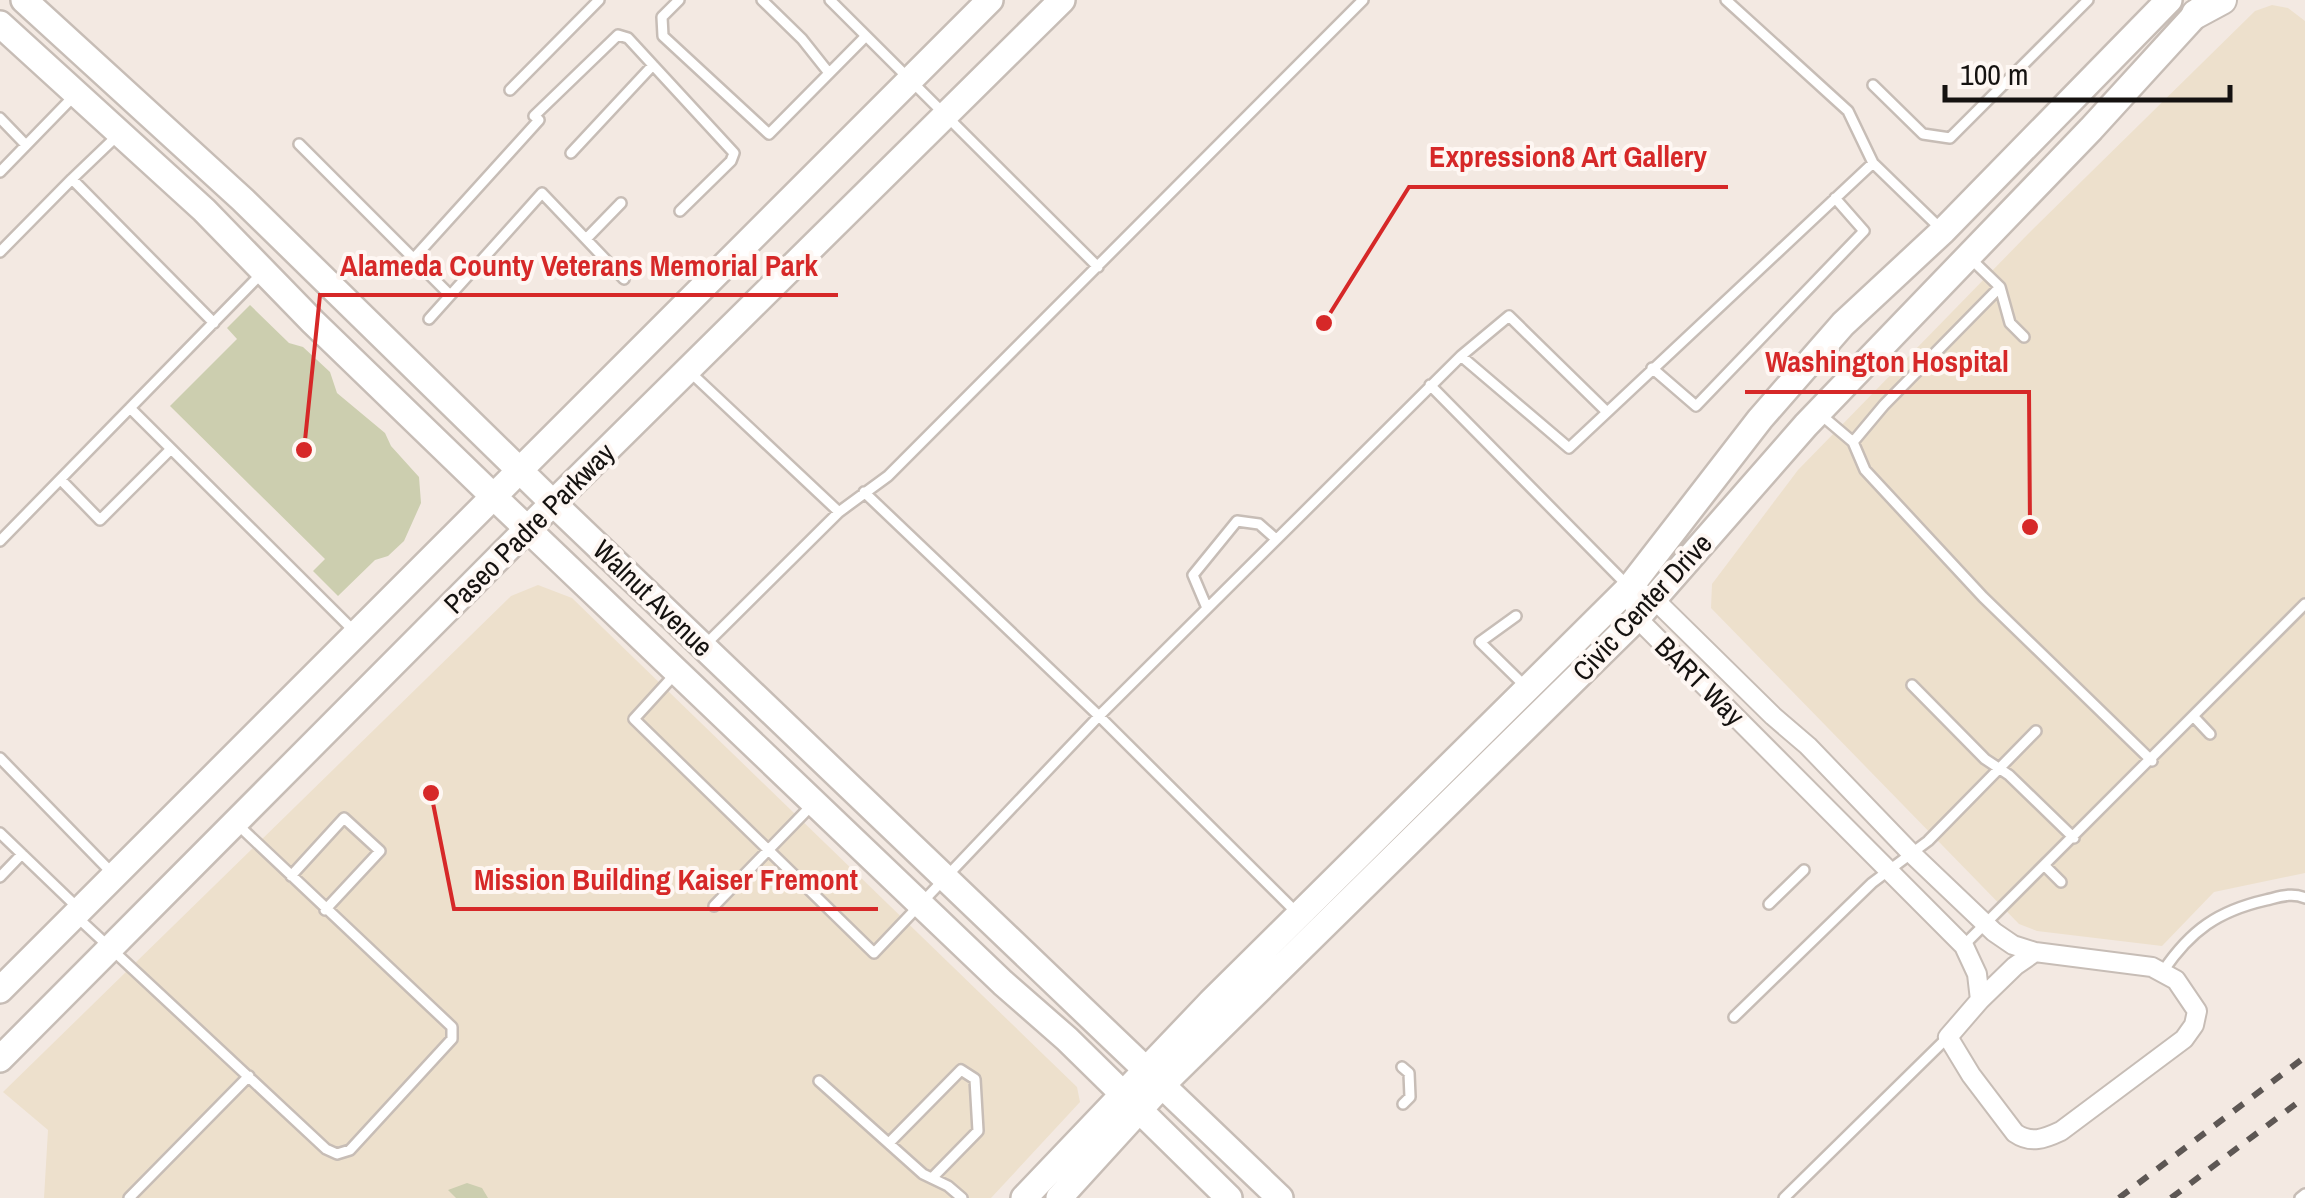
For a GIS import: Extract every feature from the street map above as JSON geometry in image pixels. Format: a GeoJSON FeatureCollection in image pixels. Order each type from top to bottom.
{"type":"FeatureCollection","features":[{"type":"Feature","properties":{"kind":"main road","name":"Walnut Avenue"},"geometry":{"type":"LineString","coordinates":[[24,0],[243,200],[553,503],[1280,1198]]}},
{"type":"Feature","properties":{"kind":"main road","name":"Paseo Padre Parkway"},"geometry":{"type":"LineString","coordinates":[[0,990],[990,0]]}},
{"type":"Feature","properties":{"kind":"main road","name":"Paseo Padre Parkway"},"geometry":{"type":"LineString","coordinates":[[0,1060],[553,503],[1062,0]]}},
{"type":"Feature","properties":{"kind":"main road","name":"Civic Center Drive"},"geometry":{"type":"LineString","coordinates":[[1024,1198],[1130,1103],[1300,916],[1630,587],[1790,383],[1843,324],[1943,231],[2169,0]]}},
{"type":"Feature","properties":{"kind":"main road"},"geometry":{"type":"LineString","coordinates":[[2202,7],[2222,0]]}},
{"type":"Feature","properties":{"kind":"main road","name":"Civic Center Drive"},"geometry":{"type":"LineString","coordinates":[[1154,1078],[1645,608],[1818,412],[2091,129],[2202,7]]}},
{"type":"Feature","properties":{"kind":"main road","name":"Walnut Avenue"},"geometry":{"type":"LineString","coordinates":[[0,24],[204,210],[494,497],[1067,1039],[1229,1198]]}},
{"type":"Feature","properties":{"kind":"main road","name":"Civic Center Drive"},"geometry":{"type":"LineString","coordinates":[[1059,1198],[1130,1103]]}},
{"type":"Feature","properties":{"kind":"street","name":"BART Way"},"geometry":{"type":"LineString","coordinates":[[1630,587],[1645,608],[1964,946],[1978,974],[1980,1000]]}},
{"type":"Feature","properties":{"kind":"street","name":"BART Way"},"geometry":{"type":"LineString","coordinates":[[1645,608],[1808,746],[1911,854],[1985,925],[2013,945],[2164,971]]}},
{"type":"Feature","properties":{"kind":"street"},"geometry":{"type":"LineString","coordinates":[[2036,952],[2015,966],[1948,1037],[1971,1076],[2015,1134],[2025,1140],[2043,1139],[2060,1131],[2184,1039],[2194,1025],[2196,1012],[2176,980],[2164,971]]}},
{"type":"Feature","properties":{"kind":"lane"},"geometry":{"type":"LineString","coordinates":[[510,90],[598,0]]}},
{"type":"Feature","properties":{"kind":"lane"},"geometry":{"type":"LineString","coordinates":[[679,0],[662,17],[664,36],[769,134],[866,36]]}},
{"type":"Feature","properties":{"kind":"lane"},"geometry":{"type":"LineString","coordinates":[[762,0],[802,38],[829,73]]}},
{"type":"Feature","properties":{"kind":"lane"},"geometry":{"type":"LineString","coordinates":[[830,0],[1098,266]]}},
{"type":"Feature","properties":{"kind":"lane"},"geometry":{"type":"LineString","coordinates":[[704,646],[839,512],[888,476],[1363,0]]}},
{"type":"Feature","properties":{"kind":"lane"},"geometry":{"type":"LineString","coordinates":[[1726,0],[1848,111],[1873,163],[1943,231]]}},
{"type":"Feature","properties":{"kind":"lane"},"geometry":{"type":"LineString","coordinates":[[1874,85],[1924,134],[1950,138],[2088,0]]}},
{"type":"Feature","properties":{"kind":"lane"},"geometry":{"type":"LineString","coordinates":[[414,258],[537,118],[618,35],[628,38],[734,152],[732,161],[680,211]]}},
{"type":"Feature","properties":{"kind":"lane"},"geometry":{"type":"LineString","coordinates":[[571,153],[653,65]]}},
{"type":"Feature","properties":{"kind":"lane"},"geometry":{"type":"LineString","coordinates":[[0,172],[75,95]]}},
{"type":"Feature","properties":{"kind":"lane"},"geometry":{"type":"LineString","coordinates":[[0,118],[26,145]]}},
{"type":"Feature","properties":{"kind":"lane"},"geometry":{"type":"LineString","coordinates":[[0,252],[119,134]]}},
{"type":"Feature","properties":{"kind":"lane"},"geometry":{"type":"LineString","coordinates":[[299,144],[449,294]]}},
{"type":"Feature","properties":{"kind":"lane"},"geometry":{"type":"LineString","coordinates":[[1461,356],[1569,448],[1873,163]]}},
{"type":"Feature","properties":{"kind":"lane"},"geometry":{"type":"LineString","coordinates":[[72,179],[214,322]]}},
{"type":"Feature","properties":{"kind":"lane"},"geometry":{"type":"LineString","coordinates":[[428,318],[542,192],[624,279]]}},
{"type":"Feature","properties":{"kind":"lane"},"geometry":{"type":"LineString","coordinates":[[1652,368],[1696,406],[1864,230],[1835,198]]}},
{"type":"Feature","properties":{"kind":"lane"},"geometry":{"type":"LineString","coordinates":[[586,238],[621,203]]}},
{"type":"Feature","properties":{"kind":"lane"},"geometry":{"type":"LineString","coordinates":[[1967,255],[2000,288],[2010,322],[2024,337]]}},
{"type":"Feature","properties":{"kind":"lane"},"geometry":{"type":"LineString","coordinates":[[0,542],[264,271]]}},
{"type":"Feature","properties":{"kind":"lane"},"geometry":{"type":"LineString","coordinates":[[1853,442],[1884,405],[2000,288]]}},
{"type":"Feature","properties":{"kind":"lane"},"geometry":{"type":"LineString","coordinates":[[678,671],[634,719],[874,953],[1099,716],[1430,385],[1509,316],[1606,411]]}},
{"type":"Feature","properties":{"kind":"lane"},"geometry":{"type":"LineString","coordinates":[[688,370],[839,512]]}},
{"type":"Feature","properties":{"kind":"lane"},"geometry":{"type":"LineString","coordinates":[[1430,385],[1630,587]]}},
{"type":"Feature","properties":{"kind":"lane"},"geometry":{"type":"LineString","coordinates":[[130,408],[357,634]]}},
{"type":"Feature","properties":{"kind":"lane"},"geometry":{"type":"LineString","coordinates":[[1818,412],[1853,442],[1865,470],[1878,486],[1909,514],[1983,597],[2152,761]]}},
{"type":"Feature","properties":{"kind":"lane"},"geometry":{"type":"LineString","coordinates":[[61,480],[100,520],[170,449]]}},
{"type":"Feature","properties":{"kind":"lane"},"geometry":{"type":"LineString","coordinates":[[864,492],[1099,716],[1300,916]]}},
{"type":"Feature","properties":{"kind":"lane"},"geometry":{"type":"LineString","coordinates":[[1207,608],[1193,576],[1237,521],[1259,524],[1276,539]]}},
{"type":"Feature","properties":{"kind":"lane"},"geometry":{"type":"LineString","coordinates":[[1964,946],[2305,604]]}},
{"type":"Feature","properties":{"kind":"lane"},"geometry":{"type":"LineString","coordinates":[[1516,616],[1480,642],[1526,687]]}},
{"type":"Feature","properties":{"kind":"lane"},"geometry":{"type":"LineString","coordinates":[[1912,685],[1985,759],[2000,768],[2074,838]]}},
{"type":"Feature","properties":{"kind":"lane"},"geometry":{"type":"LineString","coordinates":[[2194,717],[2210,734]]}},
{"type":"Feature","properties":{"kind":"lane"},"geometry":{"type":"LineString","coordinates":[[1734,1017],[1889,870],[1928,841],[2036,731]]}},
{"type":"Feature","properties":{"kind":"lane"},"geometry":{"type":"LineString","coordinates":[[0,758],[115,876]]}},
{"type":"Feature","properties":{"kind":"lane"},"geometry":{"type":"LineString","coordinates":[[714,906],[814,802]]}},
{"type":"Feature","properties":{"kind":"lane"},"geometry":{"type":"LineString","coordinates":[[290,876],[344,818],[380,851],[326,910]]}},
{"type":"Feature","properties":{"kind":"lane"},"geometry":{"type":"LineString","coordinates":[[0,833],[113,949],[326,1149],[337,1154],[350,1150],[452,1039],[452,1027],[235,823]]}},
{"type":"Feature","properties":{"kind":"lane"},"geometry":{"type":"LineString","coordinates":[[0,877],[22,854]]}},
{"type":"Feature","properties":{"kind":"lane"},"geometry":{"type":"LineString","coordinates":[[2046,867],[2061,882]]}},
{"type":"Feature","properties":{"kind":"lane"},"geometry":{"type":"LineString","coordinates":[[1769,904],[1804,870]]}},
{"type":"Feature","properties":{"kind":"lane"},"geometry":{"type":"LineString","coordinates":[[2164,971],[2176,952],[2223,912],[2282,896],[2296,894],[2305,898]]}},
{"type":"Feature","properties":{"kind":"lane"},"geometry":{"type":"LineString","coordinates":[[1784,1198],[1948,1037]]}},
{"type":"Feature","properties":{"kind":"lane"},"geometry":{"type":"LineString","coordinates":[[1402,1066],[1409,1074],[1410,1097],[1403,1104]]}},
{"type":"Feature","properties":{"kind":"lane"},"geometry":{"type":"LineString","coordinates":[[889,1143],[961,1070],[968,1072],[974,1079],[978,1132],[932,1178]]}},
{"type":"Feature","properties":{"kind":"lane"},"geometry":{"type":"LineString","coordinates":[[129,1198],[249,1076]]}},
{"type":"Feature","properties":{"kind":"lane"},"geometry":{"type":"LineString","coordinates":[[820,1081],[889,1143],[962,1198]]}},
{"type":"Feature","properties":{"kind":"shaded area"},"geometry":{"type":"Polygon","coordinates":[[[2272,5],[2288,8],[2305,21],[2305,873],[2214,892],[2162,946],[2037,931],[2019,924],[1711,608],[1712,584],[1798,470],[2028,234],[2255,11],[2272,5]]]}},
{"type":"Feature","properties":{"kind":"shaded area"},"geometry":{"type":"Polygon","coordinates":[[[538,585],[572,598],[1077,1087],[1080,1102],[991,1198],[44,1198],[48,1130],[3,1092],[511,596],[538,585]]]}},
{"type":"Feature","properties":{"kind":"green space"},"geometry":{"type":"Polygon","coordinates":[[[250,305],[289,343],[303,347],[330,372],[337,393],[385,433],[391,446],[419,477],[421,503],[404,541],[388,556],[375,560],[338,596],[313,571],[325,559],[170,406],[237,339],[227,328],[250,305]]]}},
{"type":"Feature","properties":{"kind":"green space"},"geometry":{"type":"Polygon","coordinates":[[[467,1183],[482,1188],[488,1198],[456,1198],[448,1190],[467,1183]]]}},
{"type":"Feature","properties":{"kind":"railway"},"geometry":{"type":"LineString","coordinates":[[2119,1198],[2305,1057]]}},
{"type":"Feature","properties":{"kind":"railway"},"geometry":{"type":"LineString","coordinates":[[2171,1198],[2305,1097]]}},
{"type":"Feature","properties":{"kind":"place","name":"Expression8 Art Gallery"},"geometry":{"type":"Point","coordinates":[1324,323]}},
{"type":"Feature","properties":{"kind":"place","name":"Alameda County Veterans Memorial Park"},"geometry":{"type":"Point","coordinates":[304,450]}},
{"type":"Feature","properties":{"kind":"place","name":"Washington Hospital"},"geometry":{"type":"Point","coordinates":[2030,527]}},
{"type":"Feature","properties":{"kind":"place","name":"Mission Building Kaiser Fremont"},"geometry":{"type":"Point","coordinates":[431,793]}}]}
